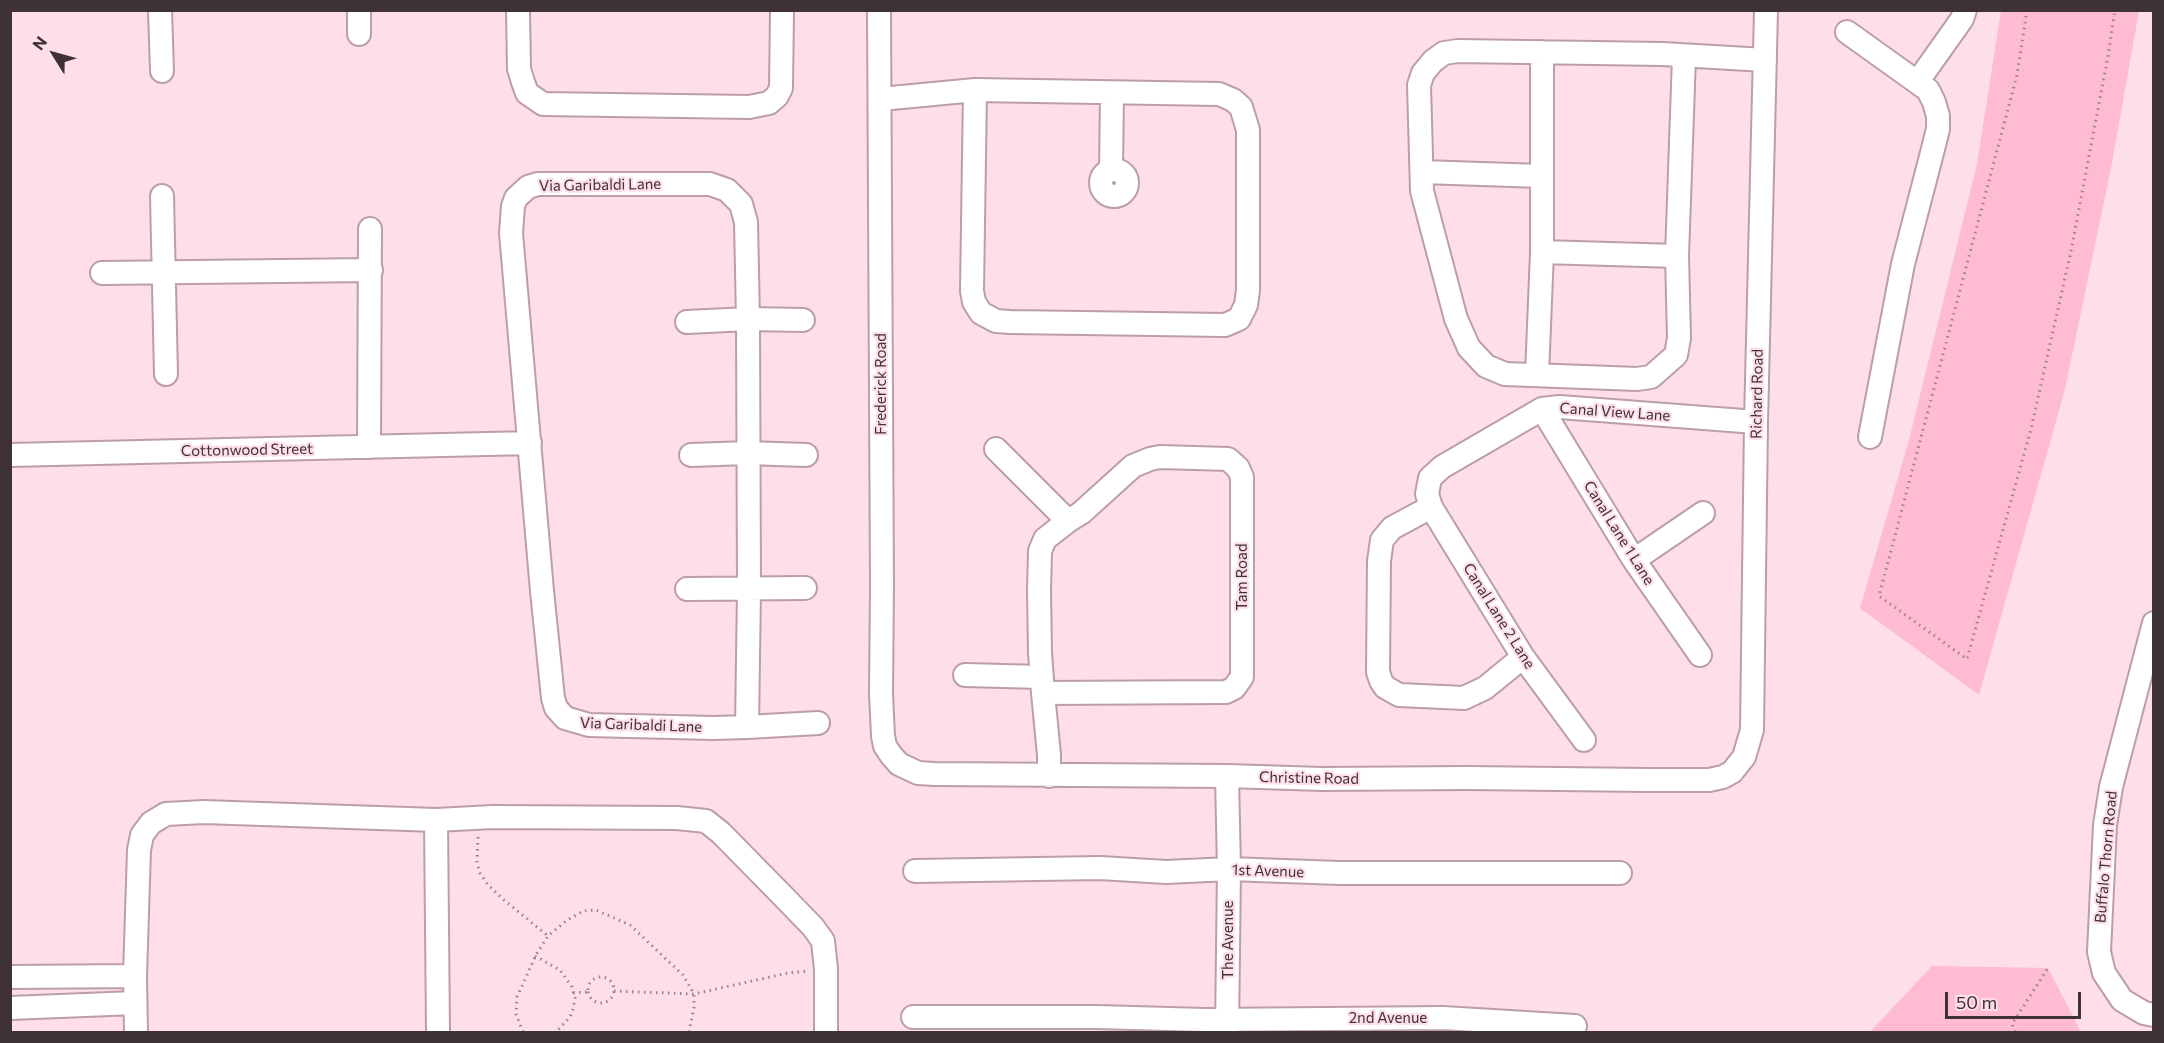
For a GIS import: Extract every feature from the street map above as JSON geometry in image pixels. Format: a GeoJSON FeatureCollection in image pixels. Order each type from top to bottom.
{"type":"FeatureCollection","features":[{"type":"Feature","properties":{"kind":"street"},"geometry":{"type":"LineString","coordinates":[[160,10],[162,71]]}},
{"type":"Feature","properties":{"kind":"street"},"geometry":{"type":"LineString","coordinates":[[358,10],[359,34]]}},
{"type":"Feature","properties":{"kind":"street"},"geometry":{"type":"LineString","coordinates":[[518,10],[519,69],[527,93],[543,104],[749,107],[769,103],[782,88],[782,10]]}},
{"type":"Feature","properties":{"kind":"street","name":"Frederick Road"},"geometry":{"type":"LineString","coordinates":[[879,10],[881,694],[883,736],[891,755]]}},
{"type":"Feature","properties":{"kind":"street","name":"Richard Road"},"geometry":{"type":"LineString","coordinates":[[1732,772],[1744,757],[1752,730],[1756,422],[1766,10]]}},
{"type":"Feature","properties":{"kind":"street"},"geometry":{"type":"LineString","coordinates":[[1918,81],[1962,19],[1965,10]]}},
{"type":"Feature","properties":{"kind":"street"},"geometry":{"type":"LineString","coordinates":[[1847,32],[1928,90],[1938,116],[1938,129],[1903,264],[1870,437]]}},
{"type":"Feature","properties":{"kind":"street"},"geometry":{"type":"LineString","coordinates":[[1684,57],[1677,256],[1679,338],[1678,349],[1671,360],[1651,377],[1646,378],[1505,374],[1486,366],[1469,348],[1456,319],[1425,209],[1419,84],[1432,61],[1444,53],[1458,51],[1542,52],[1684,57],[1765,60]]}},
{"type":"Feature","properties":{"kind":"street"},"geometry":{"type":"LineString","coordinates":[[1537,375],[1542,252],[1542,52]]}},
{"type":"Feature","properties":{"kind":"street"},"geometry":{"type":"LineString","coordinates":[[881,99],[975,90],[1219,94],[1233,100],[1241,106],[1248,130],[1248,290],[1243,314],[1233,323],[1225,326],[996,321],[981,313],[974,302],[972,291],[975,90]]}},
{"type":"Feature","properties":{"kind":"street"},"geometry":{"type":"LineString","coordinates":[[1111,170],[1112,93]]}},
{"type":"Feature","properties":{"kind":"street"},"geometry":{"type":"LineString","coordinates":[[1422,172],[1541,176]]}},
{"type":"Feature","properties":{"kind":"street","name":"Via Garibaldi Lane"},"geometry":{"type":"LineString","coordinates":[[747,727],[748,319],[744,212],[741,204],[727,190],[710,184],[538,184],[528,187],[516,198],[513,206],[511,234],[549,659],[553,698],[559,712],[573,722],[589,724],[747,727],[818,723]]}},
{"type":"Feature","properties":{"kind":"street"},"geometry":{"type":"LineString","coordinates":[[162,196],[166,374]]}},
{"type":"Feature","properties":{"kind":"street"},"geometry":{"type":"LineString","coordinates":[[369,447],[370,229]]}},
{"type":"Feature","properties":{"kind":"street"},"geometry":{"type":"LineString","coordinates":[[1542,252],[1677,256]]}},
{"type":"Feature","properties":{"kind":"street"},"geometry":{"type":"LineString","coordinates":[[102,273],[371,270]]}},
{"type":"Feature","properties":{"kind":"street"},"geometry":{"type":"LineString","coordinates":[[687,321],[803,320]]}},
{"type":"Feature","properties":{"kind":"street","name":"Canal View Lane"},"geometry":{"type":"LineString","coordinates":[[1523,657],[1485,688],[1464,698],[1399,695],[1385,687],[1381,681],[1378,672],[1379,561],[1382,540],[1392,528],[1429,497],[1434,474],[1442,467],[1542,409],[1560,407],[1756,422]]}},
{"type":"Feature","properties":{"kind":"street","name":"Canal Lane 1 Lane"},"geometry":{"type":"LineString","coordinates":[[1542,409],[1634,560],[1700,655]]}},
{"type":"Feature","properties":{"kind":"street","name":"Cottonwood Street"},"geometry":{"type":"LineString","coordinates":[[10,455],[530,443]]}},
{"type":"Feature","properties":{"kind":"street"},"geometry":{"type":"LineString","coordinates":[[996,449],[1068,521]]}},
{"type":"Feature","properties":{"kind":"street"},"geometry":{"type":"LineString","coordinates":[[691,455],[747,453],[806,455]]}},
{"type":"Feature","properties":{"kind":"street","name":"Tam Road"},"geometry":{"type":"LineString","coordinates":[[965,675],[1043,685],[1226,692],[1234,688],[1242,677],[1242,477],[1231,460],[1160,457],[1133,466],[1081,513],[1045,539],[1040,551],[1039,611],[1043,685],[1049,755],[1048,776]]}},
{"type":"Feature","properties":{"kind":"street","name":"Canal Lane 2 Lane"},"geometry":{"type":"LineString","coordinates":[[1429,497],[1523,657],[1584,741]]}},
{"type":"Feature","properties":{"kind":"street"},"geometry":{"type":"LineString","coordinates":[[1634,560],[1703,513]]}},
{"type":"Feature","properties":{"kind":"street"},"geometry":{"type":"LineString","coordinates":[[687,589],[805,588]]}},
{"type":"Feature","properties":{"kind":"street","name":"Buffalo Thorn Road"},"geometry":{"type":"LineString","coordinates":[[2154,623],[2147,676],[2111,787],[2104,847],[2099,952],[2104,973],[2122,1000],[2144,1013],[2154,1015]]}},
{"type":"Feature","properties":{"kind":"street","name":"Christine Road"},"geometry":{"type":"LineString","coordinates":[[891,755],[899,764],[918,773],[1048,776],[1709,780],[1732,772]]}},
{"type":"Feature","properties":{"kind":"street","name":"The Avenue"},"geometry":{"type":"LineString","coordinates":[[1227,776],[1228,1026]]}},
{"type":"Feature","properties":{"kind":"street"},"geometry":{"type":"LineString","coordinates":[[136,1032],[135,976],[140,841],[146,828],[158,818],[176,812],[204,812],[436,820],[677,818],[705,821],[721,833],[819,934],[825,950],[826,1032]]}},
{"type":"Feature","properties":{"kind":"street"},"geometry":{"type":"LineString","coordinates":[[436,820],[438,1032]]}},
{"type":"Feature","properties":{"kind":"street","name":"1st Avenue"},"geometry":{"type":"LineString","coordinates":[[915,871],[1100,868],[1166,872],[1229,869],[1340,873],[1620,873]]}},
{"type":"Feature","properties":{"kind":"street"},"geometry":{"type":"LineString","coordinates":[[10,977],[135,976]]}},
{"type":"Feature","properties":{"kind":"street"},"geometry":{"type":"LineString","coordinates":[[10,1008],[135,1003]]}},
{"type":"Feature","properties":{"kind":"street","name":"2nd Avenue"},"geometry":{"type":"LineString","coordinates":[[913,1017],[1097,1017],[1228,1026],[1443,1018],[1575,1026]]}},
{"type":"Feature","properties":{"kind":"path"},"geometry":{"type":"LineString","coordinates":[[2026,10],[2017,75],[1879,597],[1967,659],[2034,418],[2071,250],[2115,10]]}},
{"type":"Feature","properties":{"kind":"path"},"geometry":{"type":"LineString","coordinates":[[479,818],[477,862],[480,873],[504,900],[548,936]]}},
{"type":"Feature","properties":{"kind":"path"},"geometry":{"type":"LineString","coordinates":[[523,1032],[516,1014],[517,997],[536,956],[548,936],[566,921],[583,911],[596,910],[630,924],[683,975],[694,994],[689,1032]]}},
{"type":"Feature","properties":{"kind":"path"},"geometry":{"type":"LineString","coordinates":[[536,956],[560,970],[567,978],[573,993],[573,1009],[570,1017],[556,1032]]}},
{"type":"Feature","properties":{"kind":"path"},"geometry":{"type":"LineString","coordinates":[[2015,1032],[2013,1024],[2048,968]]}},
{"type":"Feature","properties":{"kind":"path"},"geometry":{"type":"LineString","coordinates":[[614,991],[694,994],[788,973],[826,969]]}},
{"type":"Feature","properties":{"kind":"path"},"geometry":{"type":"LineString","coordinates":[[600,977],[609,979],[614,987],[610,999],[602,1004],[594,1002],[587,992],[592,980],[600,977]]}},
{"type":"Feature","properties":{"kind":"path"},"geometry":{"type":"LineString","coordinates":[[573,993],[587,992]]}},
{"type":"Feature","properties":{"kind":"shaded area"},"geometry":{"type":"Polygon","coordinates":[[[2001,11],[2139,11],[2111,168],[2065,389],[1979,695],[1860,608],[1909,440],[1977,164],[2001,11]]]}},
{"type":"Feature","properties":{"kind":"shaded area"},"geometry":{"type":"Polygon","coordinates":[[[1932,966],[2048,968],[2081,1032],[1870,1032],[1932,966]]]}}]}
